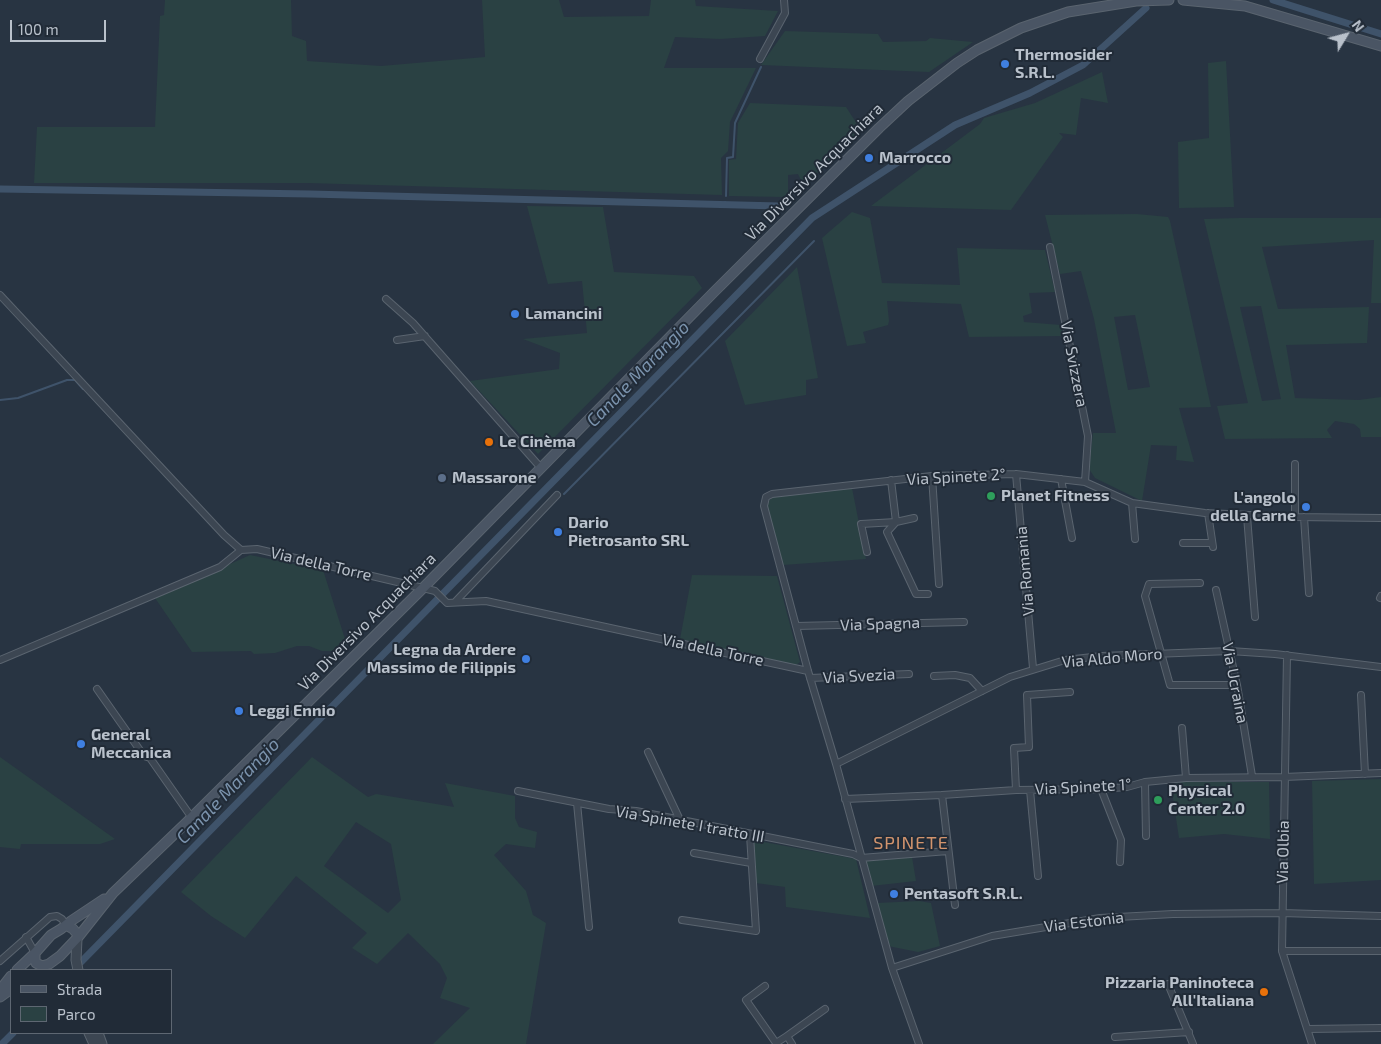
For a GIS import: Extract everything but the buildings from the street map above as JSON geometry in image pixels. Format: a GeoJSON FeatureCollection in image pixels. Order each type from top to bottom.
{"type":"FeatureCollection","features":[{"type":"Feature","properties":{"kind":"main road","name":"Via Diversivo Acquachiara"},"geometry":{"type":"LineString","coordinates":[[113,894],[423,588],[879,128],[937,77],[977,50],[1021,28],[1068,12],[1137,1],[1169,0]]}},
{"type":"Feature","properties":{"kind":"main road"},"geometry":{"type":"LineString","coordinates":[[1183,0],[1245,6],[1380,46]]}},
{"type":"Feature","properties":{"kind":"main road"},"geometry":{"type":"LineString","coordinates":[[18,969],[51,936],[113,894]]}},
{"type":"Feature","properties":{"kind":"main road"},"geometry":{"type":"LineString","coordinates":[[35,953],[34,960],[40,968],[60,956],[78,938],[113,894]]}},
{"type":"Feature","properties":{"kind":"main road"},"geometry":{"type":"LineString","coordinates":[[66,925],[73,929],[78,938]]}},
{"type":"Feature","properties":{"kind":"main road"},"geometry":{"type":"LineString","coordinates":[[0,990],[10,977]]}},
{"type":"Feature","properties":{"kind":"street"},"geometry":{"type":"LineString","coordinates":[[760,59],[786,13],[784,0]]}},
{"type":"Feature","properties":{"kind":"street"},"geometry":{"type":"LineString","coordinates":[[1229,0],[1245,6]]}},
{"type":"Feature","properties":{"kind":"street","name":"Via Svizzera"},"geometry":{"type":"LineString","coordinates":[[1050,247],[1088,436],[1085,482]]}},
{"type":"Feature","properties":{"kind":"street"},"geometry":{"type":"LineString","coordinates":[[0,295],[224,535],[241,550],[220,567],[0,660]]}},
{"type":"Feature","properties":{"kind":"street"},"geometry":{"type":"LineString","coordinates":[[386,299],[413,323],[541,468]]}},
{"type":"Feature","properties":{"kind":"street"},"geometry":{"type":"LineString","coordinates":[[397,340],[424,336]]}},
{"type":"Feature","properties":{"kind":"street"},"geometry":{"type":"LineString","coordinates":[[1295,464],[1296,517]]}},
{"type":"Feature","properties":{"kind":"street","name":"Via Spinete 2°"},"geometry":{"type":"LineString","coordinates":[[808,670],[764,506],[766,497],[772,494],[932,476],[1016,474],[1085,482],[1132,503],[1208,513],[1247,516],[1381,518]]}},
{"type":"Feature","properties":{"kind":"street","name":"Via Romania"},"geometry":{"type":"LineString","coordinates":[[1016,474],[1033,668]]}},
{"type":"Feature","properties":{"kind":"street"},"geometry":{"type":"LineString","coordinates":[[932,476],[940,584]]}},
{"type":"Feature","properties":{"kind":"street"},"geometry":{"type":"LineString","coordinates":[[1061,479],[1072,538]]}},
{"type":"Feature","properties":{"kind":"street"},"geometry":{"type":"LineString","coordinates":[[891,480],[896,522],[887,532],[916,594],[928,594]]}},
{"type":"Feature","properties":{"kind":"street"},"geometry":{"type":"LineString","coordinates":[[455,602],[557,496]]}},
{"type":"Feature","properties":{"kind":"street"},"geometry":{"type":"LineString","coordinates":[[1132,503],[1135,539]]}},
{"type":"Feature","properties":{"kind":"street"},"geometry":{"type":"LineString","coordinates":[[1183,543],[1212,545],[1208,513]]}},
{"type":"Feature","properties":{"kind":"street"},"geometry":{"type":"LineString","coordinates":[[1247,516],[1255,618]]}},
{"type":"Feature","properties":{"kind":"street"},"geometry":{"type":"LineString","coordinates":[[1304,517],[1310,593]]}},
{"type":"Feature","properties":{"kind":"street"},"geometry":{"type":"LineString","coordinates":[[867,552],[861,524],[896,522],[914,518]]}},
{"type":"Feature","properties":{"kind":"street","name":"Via della Torre"},"geometry":{"type":"LineString","coordinates":[[241,550],[257,549],[435,591],[447,603],[486,601],[808,670]]}},
{"type":"Feature","properties":{"kind":"street"},"geometry":{"type":"LineString","coordinates":[[1200,583],[1149,584],[1145,596],[1163,654],[1170,685],[1237,685]]}},
{"type":"Feature","properties":{"kind":"street","name":"Via Ucraina"},"geometry":{"type":"LineString","coordinates":[[1216,590],[1237,685],[1252,776]]}},
{"type":"Feature","properties":{"kind":"street","name":"Via Spagna"},"geometry":{"type":"LineString","coordinates":[[796,626],[964,622]]}},
{"type":"Feature","properties":{"kind":"street","name":"Via Aldo Moro"},"geometry":{"type":"LineString","coordinates":[[836,764],[1010,677],[1033,668],[1065,660],[1102,656],[1230,651],[1286,655],[1381,667]]}},
{"type":"Feature","properties":{"kind":"street","name":"Via Olbia"},"geometry":{"type":"LineString","coordinates":[[1286,655],[1282,951],[1312,1044]]}},
{"type":"Feature","properties":{"kind":"street"},"geometry":{"type":"LineString","coordinates":[[808,670],[892,968],[919,1044]]}},
{"type":"Feature","properties":{"kind":"street","name":"Via Svezia"},"geometry":{"type":"LineString","coordinates":[[810,678],[909,674]]}},
{"type":"Feature","properties":{"kind":"street"},"geometry":{"type":"LineString","coordinates":[[934,676],[955,675],[970,678],[982,691]]}},
{"type":"Feature","properties":{"kind":"street"},"geometry":{"type":"LineString","coordinates":[[97,689],[144,756],[150,758],[192,818]]}},
{"type":"Feature","properties":{"kind":"street"},"geometry":{"type":"LineString","coordinates":[[1016,790],[1014,748],[1030,747],[1027,695],[1070,692]]}},
{"type":"Feature","properties":{"kind":"street"},"geometry":{"type":"LineString","coordinates":[[1361,695],[1365,774]]}},
{"type":"Feature","properties":{"kind":"street"},"geometry":{"type":"LineString","coordinates":[[1182,728],[1186,778]]}},
{"type":"Feature","properties":{"kind":"street"},"geometry":{"type":"LineString","coordinates":[[648,752],[680,820]]}},
{"type":"Feature","properties":{"kind":"street","name":"Via Spinete 1°"},"geometry":{"type":"LineString","coordinates":[[845,799],[1016,790],[1127,787],[1145,782],[1186,778],[1284,777],[1381,773]]}},
{"type":"Feature","properties":{"kind":"street"},"geometry":{"type":"LineString","coordinates":[[1145,782],[1146,836]]}},
{"type":"Feature","properties":{"kind":"street"},"geometry":{"type":"LineString","coordinates":[[1101,788],[1121,840],[1120,862]]}},
{"type":"Feature","properties":{"kind":"street"},"geometry":{"type":"LineString","coordinates":[[1030,790],[1038,876]]}},
{"type":"Feature","properties":{"kind":"street","name":"Via Spinete I tratto III"},"geometry":{"type":"LineString","coordinates":[[518,791],[577,803],[636,811],[853,854],[861,858]]}},
{"type":"Feature","properties":{"kind":"street"},"geometry":{"type":"LineString","coordinates":[[942,795],[955,905]]}},
{"type":"Feature","properties":{"kind":"street"},"geometry":{"type":"LineString","coordinates":[[577,803],[589,927]]}},
{"type":"Feature","properties":{"kind":"street"},"geometry":{"type":"LineString","coordinates":[[682,920],[756,931],[750,863],[750,835]]}},
{"type":"Feature","properties":{"kind":"street"},"geometry":{"type":"LineString","coordinates":[[861,858],[948,851]]}},
{"type":"Feature","properties":{"kind":"street"},"geometry":{"type":"LineString","coordinates":[[694,853],[750,863]]}},
{"type":"Feature","properties":{"kind":"street","name":"Via Estonia"},"geometry":{"type":"LineString","coordinates":[[892,968],[992,936],[1100,918],[1173,914],[1282,913],[1381,916]]}},
{"type":"Feature","properties":{"kind":"street"},"geometry":{"type":"LineString","coordinates":[[0,961],[50,918],[57,916],[66,925]]}},
{"type":"Feature","properties":{"kind":"street"},"geometry":{"type":"LineString","coordinates":[[26,937],[35,953]]}},
{"type":"Feature","properties":{"kind":"street"},"geometry":{"type":"LineString","coordinates":[[78,938],[76,960],[78,969]]}},
{"type":"Feature","properties":{"kind":"street"},"geometry":{"type":"LineString","coordinates":[[1282,951],[1381,951]]}},
{"type":"Feature","properties":{"kind":"street"},"geometry":{"type":"LineString","coordinates":[[1168,984],[1193,1044]]}},
{"type":"Feature","properties":{"kind":"street"},"geometry":{"type":"LineString","coordinates":[[765,986],[746,1000],[776,1043],[825,1009]]}},
{"type":"Feature","properties":{"kind":"street"},"geometry":{"type":"LineString","coordinates":[[1308,1029],[1381,1028]]}},
{"type":"Feature","properties":{"kind":"street"},"geometry":{"type":"LineString","coordinates":[[1116,1037],[1188,1032]]}},
{"type":"Feature","properties":{"kind":"street"},"geometry":{"type":"LineString","coordinates":[[787,1036],[792,1044]]}},
{"type":"Feature","properties":{"kind":"green space"},"geometry":{"type":"Polygon","coordinates":[[[165,0],[291,0],[292,36],[306,41],[307,61],[381,66],[485,57],[482,0],[559,0],[564,17],[649,16],[651,0],[695,0],[696,6],[778,11],[765,36],[720,39],[675,37],[664,68],[756,68],[730,122],[728,151],[721,158],[722,195],[307,183],[34,183],[37,127],[155,127],[160,16],[164,15],[165,0]]]}},
{"type":"Feature","properties":{"kind":"green space"},"geometry":{"type":"Polygon","coordinates":[[[785,31],[878,34],[883,42],[926,41],[930,38],[973,42],[929,72],[761,65],[785,31]]]}},
{"type":"Feature","properties":{"kind":"green space"},"geometry":{"type":"Polygon","coordinates":[[[1226,61],[1234,207],[1179,208],[1178,142],[1209,138],[1208,63],[1226,61]]]}},
{"type":"Feature","properties":{"kind":"green space"},"geometry":{"type":"Polygon","coordinates":[[[1102,72],[1108,103],[1081,98],[1076,135],[1059,133],[1063,137],[1011,210],[871,206],[980,124],[984,118],[1035,103],[1102,72]]]}},
{"type":"Feature","properties":{"kind":"green space"},"geometry":{"type":"Polygon","coordinates":[[[750,103],[846,107],[861,130],[808,182],[801,180],[798,174],[788,175],[788,193],[784,197],[729,196],[729,160],[736,159],[738,123],[750,103]]]}},
{"type":"Feature","properties":{"kind":"green space"},"geometry":{"type":"Polygon","coordinates":[[[527,206],[603,207],[614,272],[694,276],[702,288],[538,454],[470,381],[559,369],[560,353],[523,339],[587,333],[582,281],[548,284],[527,206]]]}},
{"type":"Feature","properties":{"kind":"green space"},"geometry":{"type":"Polygon","coordinates":[[[852,212],[870,218],[882,283],[960,285],[957,248],[1045,250],[1055,292],[1029,293],[1032,313],[1023,316],[1024,322],[1061,325],[1063,336],[969,337],[961,304],[887,301],[888,325],[863,332],[866,343],[847,346],[822,238],[852,212]]]}},
{"type":"Feature","properties":{"kind":"green space"},"geometry":{"type":"Polygon","coordinates":[[[1137,214],[1168,217],[1170,221],[1211,407],[1179,408],[1194,462],[1176,460],[1177,446],[1151,445],[1142,501],[1095,478],[1089,469],[1093,433],[1116,433],[1094,319],[1081,271],[1060,274],[1045,215],[1137,214]],[[1135,315],[1114,317],[1128,390],[1150,387],[1135,315]]]}},
{"type":"Feature","properties":{"kind":"green space"},"geometry":{"type":"Polygon","coordinates":[[[1381,218],[1381,303],[1371,303],[1374,240],[1262,247],[1278,309],[1369,307],[1367,343],[1286,345],[1295,398],[1359,400],[1381,397],[1381,437],[1361,437],[1360,429],[1354,424],[1335,421],[1327,430],[1332,438],[1225,439],[1217,406],[1248,403],[1204,219],[1381,218]],[[1261,306],[1240,307],[1262,401],[1281,399],[1261,306]]]}},
{"type":"Feature","properties":{"kind":"green space"},"geometry":{"type":"Polygon","coordinates":[[[797,267],[818,378],[806,380],[806,395],[745,405],[725,341],[797,267]]]}},
{"type":"Feature","properties":{"kind":"green space"},"geometry":{"type":"Polygon","coordinates":[[[852,488],[866,559],[783,565],[766,506],[772,497],[852,488]]]}},
{"type":"Feature","properties":{"kind":"green space"},"geometry":{"type":"Polygon","coordinates":[[[250,555],[323,570],[345,639],[350,640],[340,654],[337,651],[322,651],[309,646],[297,646],[275,653],[254,654],[251,651],[192,652],[155,598],[250,555]]]}},
{"type":"Feature","properties":{"kind":"green space"},"geometry":{"type":"Polygon","coordinates":[[[692,575],[777,576],[800,662],[796,665],[680,639],[692,575]]]}},
{"type":"Feature","properties":{"kind":"green space"},"geometry":{"type":"Polygon","coordinates":[[[0,757],[115,839],[100,844],[21,844],[20,849],[0,847],[0,757]]]}},
{"type":"Feature","properties":{"kind":"green space"},"geometry":{"type":"Polygon","coordinates":[[[312,757],[368,797],[376,794],[454,807],[445,783],[515,796],[515,818],[519,827],[537,832],[535,848],[506,844],[494,855],[526,891],[533,915],[546,923],[526,1044],[433,1044],[470,1008],[440,998],[447,978],[440,964],[408,933],[377,964],[352,948],[367,933],[296,876],[245,938],[211,916],[181,892],[312,757]],[[356,822],[324,866],[388,913],[401,900],[391,844],[356,822]]]}},
{"type":"Feature","properties":{"kind":"green space"},"geometry":{"type":"Polygon","coordinates":[[[1381,779],[1381,880],[1314,884],[1312,781],[1381,779]]]}},
{"type":"Feature","properties":{"kind":"green space"},"geometry":{"type":"Polygon","coordinates":[[[1174,782],[1269,782],[1270,839],[1224,834],[1179,838],[1171,785],[1174,782]]]}},
{"type":"Feature","properties":{"kind":"green space"},"geometry":{"type":"Polygon","coordinates":[[[753,840],[856,859],[870,918],[786,907],[785,887],[756,883],[753,840]]]}},
{"type":"Feature","properties":{"kind":"green space"},"geometry":{"type":"Polygon","coordinates":[[[912,857],[916,881],[871,886],[865,861],[912,857]]]}},
{"type":"Feature","properties":{"kind":"green space"},"geometry":{"type":"Polygon","coordinates":[[[919,901],[931,903],[940,946],[918,952],[888,946],[877,903],[919,901]]]}},
{"type":"Feature","properties":{"kind":"waterway"},"geometry":{"type":"LineString","coordinates":[[1273,0],[1381,34]]}},
{"type":"Feature","properties":{"kind":"waterway","name":"Canale Marangio"},"geometry":{"type":"LineString","coordinates":[[81,962],[812,218],[955,125],[1030,93],[1083,65],[1146,8]]}},
{"type":"Feature","properties":{"kind":"waterway"},"geometry":{"type":"LineString","coordinates":[[726,196],[727,158],[733,157],[735,123],[761,67]]}},
{"type":"Feature","properties":{"kind":"waterway"},"geometry":{"type":"LineString","coordinates":[[0,189],[310,194],[779,206]]}},
{"type":"Feature","properties":{"kind":"waterway"},"geometry":{"type":"LineString","coordinates":[[564,494],[814,241]]}},
{"type":"Feature","properties":{"kind":"waterway"},"geometry":{"type":"LineString","coordinates":[[0,400],[18,398],[67,380],[75,380],[83,389]]}},
{"type":"Feature","properties":{"kind":"waterway","name":"Canale Marangio"},"geometry":{"type":"LineString","coordinates":[[2,1044],[12,1034]]}},
{"type":"Feature","properties":{"kind":"place","name":"Thermosider S.R.L."},"geometry":{"type":"Point","coordinates":[1005,64]}},
{"type":"Feature","properties":{"kind":"place","name":"Marrocco"},"geometry":{"type":"Point","coordinates":[869,158]}},
{"type":"Feature","properties":{"kind":"place","name":"Lamancini"},"geometry":{"type":"Point","coordinates":[515,314]}},
{"type":"Feature","properties":{"kind":"place","name":"Le Cinèma"},"geometry":{"type":"Point","coordinates":[489,442]}},
{"type":"Feature","properties":{"kind":"place","name":"Massarone"},"geometry":{"type":"Point","coordinates":[442,478]}},
{"type":"Feature","properties":{"kind":"place","name":"Planet Fitness"},"geometry":{"type":"Point","coordinates":[991,496]}},
{"type":"Feature","properties":{"kind":"place","name":"L'angolo della Carne"},"geometry":{"type":"Point","coordinates":[1306,507]}},
{"type":"Feature","properties":{"kind":"place","name":"Dario Pietrosanto SRL"},"geometry":{"type":"Point","coordinates":[558,532]}},
{"type":"Feature","properties":{"kind":"place","name":"Legna da Ardere Massimo de Filippis"},"geometry":{"type":"Point","coordinates":[526,659]}},
{"type":"Feature","properties":{"kind":"place","name":"Leggi Ennio"},"geometry":{"type":"Point","coordinates":[239,711]}},
{"type":"Feature","properties":{"kind":"place","name":"General Meccanica"},"geometry":{"type":"Point","coordinates":[81,744]}},
{"type":"Feature","properties":{"kind":"place","name":"Physical Center 2.0"},"geometry":{"type":"Point","coordinates":[1158,800]}},
{"type":"Feature","properties":{"kind":"place","name":"Pentasoft S.R.L."},"geometry":{"type":"Point","coordinates":[894,894]}},
{"type":"Feature","properties":{"kind":"place","name":"Pizzaria Paninoteca All'Italiana"},"geometry":{"type":"Point","coordinates":[1264,992]}},
{"type":"Feature","properties":{"kind":"district","name":"SPINETE"},"geometry":{"type":"Point","coordinates":[911,843]}}]}
